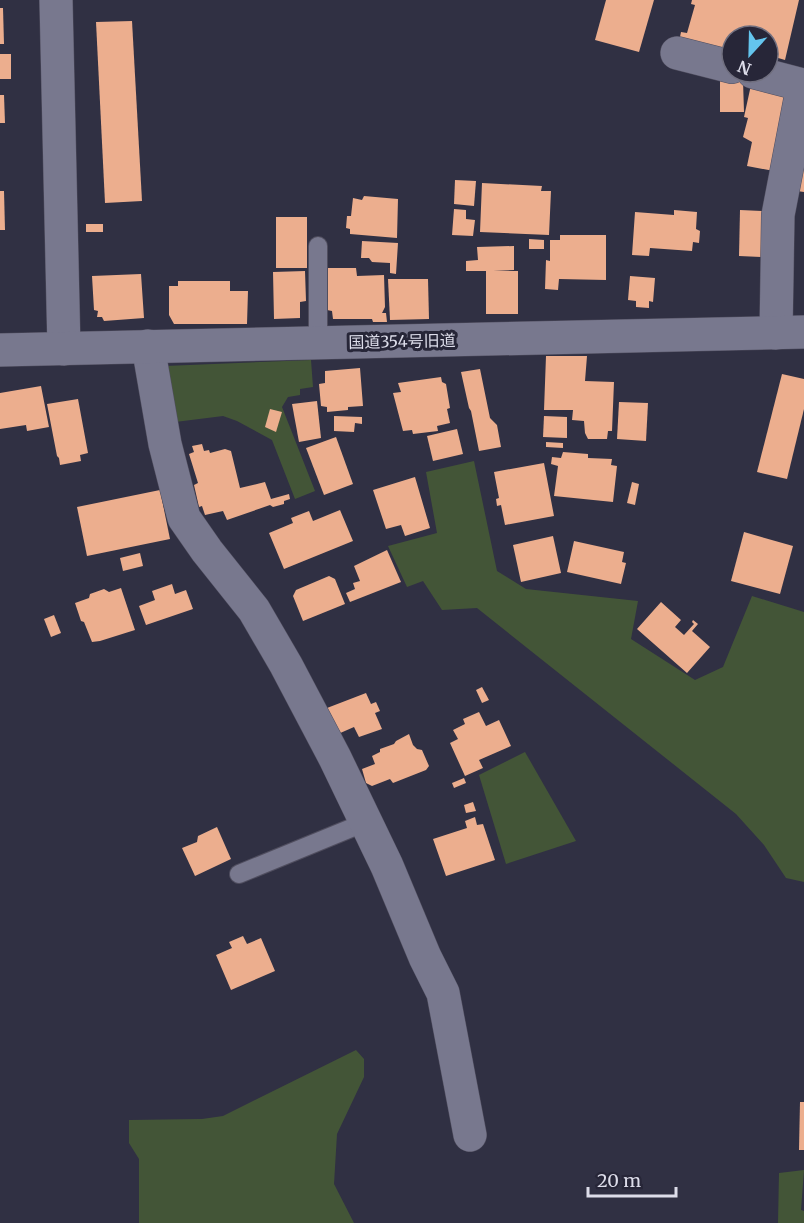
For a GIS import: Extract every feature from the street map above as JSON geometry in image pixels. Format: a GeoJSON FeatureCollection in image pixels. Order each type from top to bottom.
{"type":"FeatureCollection","features":[{"type":"Feature","properties":{"kind":"street"},"geometry":{"type":"LineString","coordinates":[[56,0],[64,349]]}},
{"type":"Feature","properties":{"kind":"street"},"geometry":{"type":"LineString","coordinates":[[677,53],[720,64]]}},
{"type":"Feature","properties":{"kind":"street"},"geometry":{"type":"LineString","coordinates":[[780,79],[803,85],[778,216],[790,332]]}},
{"type":"Feature","properties":{"kind":"street","name":"国道354号旧道"},"geometry":{"type":"LineString","coordinates":[[0,350],[790,332]]}},
{"type":"Feature","properties":{"kind":"street"},"geometry":{"type":"LineString","coordinates":[[148,346],[165,444],[184,518],[254,610],[335,758],[387,866],[425,957],[443,993],[470,1135]]}},
{"type":"Feature","properties":{"kind":"lane"},"geometry":{"type":"LineString","coordinates":[[318,246],[318,343]]}},
{"type":"Feature","properties":{"kind":"lane"},"geometry":{"type":"LineString","coordinates":[[239,874],[366,822]]}},
{"type":"Feature","properties":{"kind":"green space"},"geometry":{"type":"Polygon","coordinates":[[[311,360],[313,387],[300,389],[300,395],[288,397],[282,407],[315,491],[295,499],[272,440],[237,421],[223,416],[175,422],[165,366],[311,360]]]}},
{"type":"Feature","properties":{"kind":"green space"},"geometry":{"type":"Polygon","coordinates":[[[474,461],[497,571],[526,589],[638,601],[631,639],[695,680],[723,667],[752,596],[804,612],[804,882],[786,878],[764,845],[736,814],[477,608],[442,610],[423,581],[407,587],[388,546],[437,533],[426,472],[474,461]]]}},
{"type":"Feature","properties":{"kind":"green space"},"geometry":{"type":"Polygon","coordinates":[[[525,752],[576,841],[506,864],[479,775],[525,752]]]}},
{"type":"Feature","properties":{"kind":"green space"},"geometry":{"type":"Polygon","coordinates":[[[356,1050],[364,1059],[364,1077],[337,1134],[334,1184],[354,1223],[139,1223],[139,1159],[129,1143],[129,1120],[202,1119],[223,1116],[356,1050]]]}},
{"type":"Feature","properties":{"kind":"green space"},"geometry":{"type":"Polygon","coordinates":[[[804,1170],[801,1210],[804,1211],[804,1223],[778,1223],[779,1173],[804,1170]]]}},
{"type":"Feature","properties":{"kind":"building"},"geometry":{"type":"Polygon","coordinates":[[[606,0],[654,0],[639,52],[595,40],[606,0]]]}},
{"type":"Feature","properties":{"kind":"building"},"geometry":{"type":"Polygon","coordinates":[[[692,0],[799,0],[785,60],[780,59],[780,24],[720,24],[720,52],[679,42],[681,32],[687,33],[695,5],[691,4],[692,0]]]}},
{"type":"Feature","properties":{"kind":"building"},"geometry":{"type":"Polygon","coordinates":[[[0,8],[3,8],[4,44],[0,44],[0,8]]]}},
{"type":"Feature","properties":{"kind":"building"},"geometry":{"type":"Polygon","coordinates":[[[132,21],[142,201],[105,203],[96,22],[132,21]]]}},
{"type":"Feature","properties":{"kind":"building"},"geometry":{"type":"Polygon","coordinates":[[[0,54],[11,54],[11,79],[0,79],[0,54]]]}},
{"type":"Feature","properties":{"kind":"building"},"geometry":{"type":"Polygon","coordinates":[[[720,84],[743,84],[744,112],[720,112],[720,84]]]}},
{"type":"Feature","properties":{"kind":"building"},"geometry":{"type":"Polygon","coordinates":[[[751,85],[792,93],[774,171],[747,166],[752,142],[743,137],[748,118],[744,117],[751,85]]]}},
{"type":"Feature","properties":{"kind":"building"},"geometry":{"type":"Polygon","coordinates":[[[0,95],[4,95],[5,123],[0,123],[0,95]]]}},
{"type":"Feature","properties":{"kind":"building"},"geometry":{"type":"Polygon","coordinates":[[[804,148],[804,192],[797,191],[804,148]]]}},
{"type":"Feature","properties":{"kind":"building"},"geometry":{"type":"Polygon","coordinates":[[[455,180],[476,181],[474,206],[454,204],[455,180]]]}},
{"type":"Feature","properties":{"kind":"building"},"geometry":{"type":"Polygon","coordinates":[[[482,183],[542,186],[541,191],[551,191],[549,235],[480,232],[482,183]]]}},
{"type":"Feature","properties":{"kind":"building"},"geometry":{"type":"Polygon","coordinates":[[[0,191],[4,191],[5,230],[0,230],[0,191]]]}},
{"type":"Feature","properties":{"kind":"building"},"geometry":{"type":"Polygon","coordinates":[[[364,196],[398,199],[397,238],[350,234],[350,229],[346,228],[347,216],[351,216],[353,198],[362,200],[364,196]]]}},
{"type":"Feature","properties":{"kind":"building"},"geometry":{"type":"Polygon","coordinates":[[[454,209],[466,210],[466,219],[475,220],[473,236],[452,235],[454,209]]]}},
{"type":"Feature","properties":{"kind":"building"},"geometry":{"type":"Polygon","coordinates":[[[674,210],[697,212],[696,229],[700,231],[699,243],[693,242],[692,251],[650,248],[649,256],[632,255],[635,212],[674,215],[674,210]]]}},
{"type":"Feature","properties":{"kind":"building"},"geometry":{"type":"Polygon","coordinates":[[[740,210],[762,211],[761,257],[739,256],[740,210]]]}},
{"type":"Feature","properties":{"kind":"building"},"geometry":{"type":"Polygon","coordinates":[[[276,217],[307,217],[307,268],[276,268],[276,217]]]}},
{"type":"Feature","properties":{"kind":"building"},"geometry":{"type":"Polygon","coordinates":[[[86,224],[103,224],[103,232],[86,232],[86,224]]]}},
{"type":"Feature","properties":{"kind":"building"},"geometry":{"type":"Polygon","coordinates":[[[560,235],[606,235],[606,280],[559,279],[558,290],[545,289],[546,260],[550,261],[550,240],[560,240],[560,235]]]}},
{"type":"Feature","properties":{"kind":"building"},"geometry":{"type":"Polygon","coordinates":[[[529,239],[544,240],[544,249],[529,249],[529,239]]]}},
{"type":"Feature","properties":{"kind":"building"},"geometry":{"type":"Polygon","coordinates":[[[362,241],[398,243],[396,274],[390,273],[390,263],[372,262],[369,258],[361,258],[362,241]]]}},
{"type":"Feature","properties":{"kind":"building"},"geometry":{"type":"Polygon","coordinates":[[[514,246],[514,270],[493,271],[518,271],[518,314],[486,314],[486,271],[466,271],[466,261],[478,260],[477,247],[514,246]]]}},
{"type":"Feature","properties":{"kind":"building"},"geometry":{"type":"Polygon","coordinates":[[[326,268],[356,268],[357,276],[384,275],[385,307],[382,313],[386,313],[387,322],[373,322],[372,319],[333,319],[332,311],[327,310],[326,268]]]}},
{"type":"Feature","properties":{"kind":"building"},"geometry":{"type":"Polygon","coordinates":[[[305,271],[306,301],[300,302],[300,318],[274,319],[273,272],[305,271]]]}},
{"type":"Feature","properties":{"kind":"building"},"geometry":{"type":"Polygon","coordinates":[[[141,274],[144,318],[104,321],[102,317],[97,317],[98,311],[94,310],[92,276],[141,274]]]}},
{"type":"Feature","properties":{"kind":"building"},"geometry":{"type":"Polygon","coordinates":[[[630,276],[655,278],[653,302],[649,301],[649,308],[636,307],[636,301],[628,300],[630,276]]]}},
{"type":"Feature","properties":{"kind":"building"},"geometry":{"type":"Polygon","coordinates":[[[388,279],[428,279],[429,319],[390,320],[388,279]]]}},
{"type":"Feature","properties":{"kind":"building"},"geometry":{"type":"Polygon","coordinates":[[[178,281],[230,281],[230,291],[248,291],[247,324],[174,324],[169,315],[169,286],[178,286],[178,281]]]}},
{"type":"Feature","properties":{"kind":"building"},"geometry":{"type":"Polygon","coordinates":[[[546,356],[587,356],[585,381],[614,382],[612,431],[608,431],[607,439],[588,439],[584,421],[572,420],[573,410],[544,410],[546,356]]]}},
{"type":"Feature","properties":{"kind":"building"},"geometry":{"type":"Polygon","coordinates":[[[360,368],[363,406],[327,412],[327,407],[321,406],[319,384],[325,383],[325,371],[360,368]]]}},
{"type":"Feature","properties":{"kind":"building"},"geometry":{"type":"Polygon","coordinates":[[[480,369],[490,418],[497,425],[501,447],[479,451],[461,372],[480,369]]]}},
{"type":"Feature","properties":{"kind":"building"},"geometry":{"type":"Polygon","coordinates":[[[782,374],[804,379],[804,409],[787,479],[757,472],[782,374]]]}},
{"type":"Feature","properties":{"kind":"building"},"geometry":{"type":"Polygon","coordinates":[[[441,377],[442,382],[446,384],[450,423],[437,426],[438,431],[413,434],[412,430],[403,431],[393,393],[401,392],[398,383],[441,377]]]}},
{"type":"Feature","properties":{"kind":"building"},"geometry":{"type":"Polygon","coordinates":[[[41,386],[49,427],[27,431],[26,425],[0,429],[0,393],[41,386]]]}},
{"type":"Feature","properties":{"kind":"building"},"geometry":{"type":"Polygon","coordinates":[[[78,399],[88,453],[80,455],[81,461],[60,465],[47,404],[78,399]]]}},
{"type":"Feature","properties":{"kind":"building"},"geometry":{"type":"Polygon","coordinates":[[[317,401],[321,438],[299,442],[292,404],[317,401]]]}},
{"type":"Feature","properties":{"kind":"building"},"geometry":{"type":"Polygon","coordinates":[[[619,402],[648,403],[646,441],[617,439],[619,402]]]}},
{"type":"Feature","properties":{"kind":"building"},"geometry":{"type":"Polygon","coordinates":[[[270,409],[282,412],[276,432],[265,427],[270,409]]]}},
{"type":"Feature","properties":{"kind":"building"},"geometry":{"type":"Polygon","coordinates":[[[334,416],[362,417],[362,424],[355,423],[354,432],[334,431],[334,416]]]}},
{"type":"Feature","properties":{"kind":"building"},"geometry":{"type":"Polygon","coordinates":[[[544,416],[567,417],[567,438],[543,437],[544,416]]]}},
{"type":"Feature","properties":{"kind":"building"},"geometry":{"type":"Polygon","coordinates":[[[457,429],[463,454],[433,461],[427,436],[457,429]]]}},
{"type":"Feature","properties":{"kind":"building"},"geometry":{"type":"Polygon","coordinates":[[[336,437],[353,484],[324,495],[306,448],[336,437]]]}},
{"type":"Feature","properties":{"kind":"building"},"geometry":{"type":"Polygon","coordinates":[[[546,442],[563,443],[563,448],[546,447],[546,442]]]}},
{"type":"Feature","properties":{"kind":"building"},"geometry":{"type":"Polygon","coordinates":[[[202,444],[204,451],[209,450],[210,453],[225,449],[231,451],[240,488],[265,482],[271,499],[289,494],[290,499],[284,501],[284,504],[273,507],[270,505],[227,520],[223,511],[205,515],[202,506],[199,507],[194,485],[198,483],[189,454],[194,452],[192,446],[202,444]]]}},
{"type":"Feature","properties":{"kind":"building"},"geometry":{"type":"Polygon","coordinates":[[[563,452],[588,454],[588,458],[612,459],[611,465],[617,466],[613,502],[554,496],[558,466],[551,464],[552,457],[561,458],[563,452]]]}},
{"type":"Feature","properties":{"kind":"building"},"geometry":{"type":"Polygon","coordinates":[[[544,463],[554,516],[505,525],[501,505],[497,506],[496,499],[499,498],[494,472],[544,463]]]}},
{"type":"Feature","properties":{"kind":"building"},"geometry":{"type":"Polygon","coordinates":[[[415,477],[430,528],[405,536],[401,525],[386,529],[373,490],[415,477]]]}},
{"type":"Feature","properties":{"kind":"building"},"geometry":{"type":"Polygon","coordinates":[[[632,482],[639,484],[635,505],[627,503],[632,482]]]}},
{"type":"Feature","properties":{"kind":"building"},"geometry":{"type":"Polygon","coordinates":[[[160,490],[170,539],[87,556],[77,507],[160,490]]]}},
{"type":"Feature","properties":{"kind":"building"},"geometry":{"type":"Polygon","coordinates":[[[340,510],[353,541],[284,569],[269,533],[293,523],[291,518],[309,511],[313,521],[340,510]]]}},
{"type":"Feature","properties":{"kind":"building"},"geometry":{"type":"Polygon","coordinates":[[[744,532],[793,546],[780,594],[731,581],[744,532]]]}},
{"type":"Feature","properties":{"kind":"building"},"geometry":{"type":"Polygon","coordinates":[[[553,536],[561,573],[521,582],[513,545],[553,536]]]}},
{"type":"Feature","properties":{"kind":"building"},"geometry":{"type":"Polygon","coordinates":[[[574,541],[624,552],[622,562],[626,563],[621,584],[567,572],[574,541]]]}},
{"type":"Feature","properties":{"kind":"building"},"geometry":{"type":"Polygon","coordinates":[[[387,550],[401,582],[350,602],[346,593],[355,589],[353,583],[360,581],[354,566],[387,550]]]}},
{"type":"Feature","properties":{"kind":"building"},"geometry":{"type":"Polygon","coordinates":[[[140,553],[143,566],[123,571],[120,558],[140,553]]]}},
{"type":"Feature","properties":{"kind":"building"},"geometry":{"type":"Polygon","coordinates":[[[329,576],[335,579],[345,604],[303,621],[293,596],[296,590],[329,576]]]}},
{"type":"Feature","properties":{"kind":"building"},"geometry":{"type":"Polygon","coordinates":[[[172,584],[175,594],[186,590],[193,609],[146,625],[139,606],[155,600],[152,591],[172,584]]]}},
{"type":"Feature","properties":{"kind":"building"},"geometry":{"type":"Polygon","coordinates":[[[121,588],[135,630],[92,642],[75,603],[104,589],[109,592],[121,588]]]}},
{"type":"Feature","properties":{"kind":"building"},"geometry":{"type":"Polygon","coordinates":[[[661,602],[681,620],[675,627],[684,635],[694,624],[693,620],[698,624],[692,631],[710,647],[687,673],[637,629],[661,602]]]}},
{"type":"Feature","properties":{"kind":"building"},"geometry":{"type":"Polygon","coordinates":[[[54,615],[61,633],[51,637],[44,619],[54,615]]]}},
{"type":"Feature","properties":{"kind":"building"},"geometry":{"type":"Polygon","coordinates":[[[482,687],[489,700],[482,703],[476,690],[482,687]]]}},
{"type":"Feature","properties":{"kind":"building"},"geometry":{"type":"Polygon","coordinates":[[[366,693],[371,704],[376,702],[380,711],[375,713],[382,729],[359,737],[354,727],[338,734],[327,708],[366,693]]]}},
{"type":"Feature","properties":{"kind":"building"},"geometry":{"type":"Polygon","coordinates":[[[479,712],[486,726],[499,720],[511,746],[479,760],[483,768],[465,776],[450,743],[458,739],[453,730],[465,724],[463,719],[479,712]]]}},
{"type":"Feature","properties":{"kind":"building"},"geometry":{"type":"Polygon","coordinates":[[[409,734],[413,745],[422,750],[429,766],[426,770],[393,783],[390,779],[372,786],[366,783],[362,769],[375,764],[372,756],[380,752],[380,749],[394,744],[409,734]]]}},
{"type":"Feature","properties":{"kind":"building"},"geometry":{"type":"Polygon","coordinates":[[[464,778],[466,783],[454,788],[452,783],[464,778]]]}},
{"type":"Feature","properties":{"kind":"building"},"geometry":{"type":"Polygon","coordinates":[[[473,802],[476,811],[466,813],[464,805],[473,802]]]}},
{"type":"Feature","properties":{"kind":"building"},"geometry":{"type":"Polygon","coordinates":[[[475,817],[477,825],[483,824],[495,860],[446,876],[433,839],[467,828],[465,821],[475,817]]]}},
{"type":"Feature","properties":{"kind":"building"},"geometry":{"type":"Polygon","coordinates":[[[217,827],[231,859],[195,876],[182,848],[197,842],[198,836],[217,827]]]}},
{"type":"Feature","properties":{"kind":"building"},"geometry":{"type":"Polygon","coordinates":[[[243,936],[247,944],[261,938],[275,971],[231,990],[216,955],[232,948],[229,942],[243,936]]]}},
{"type":"Feature","properties":{"kind":"building"},"geometry":{"type":"Polygon","coordinates":[[[800,1102],[804,1102],[804,1150],[799,1150],[800,1102]]]}}]}
